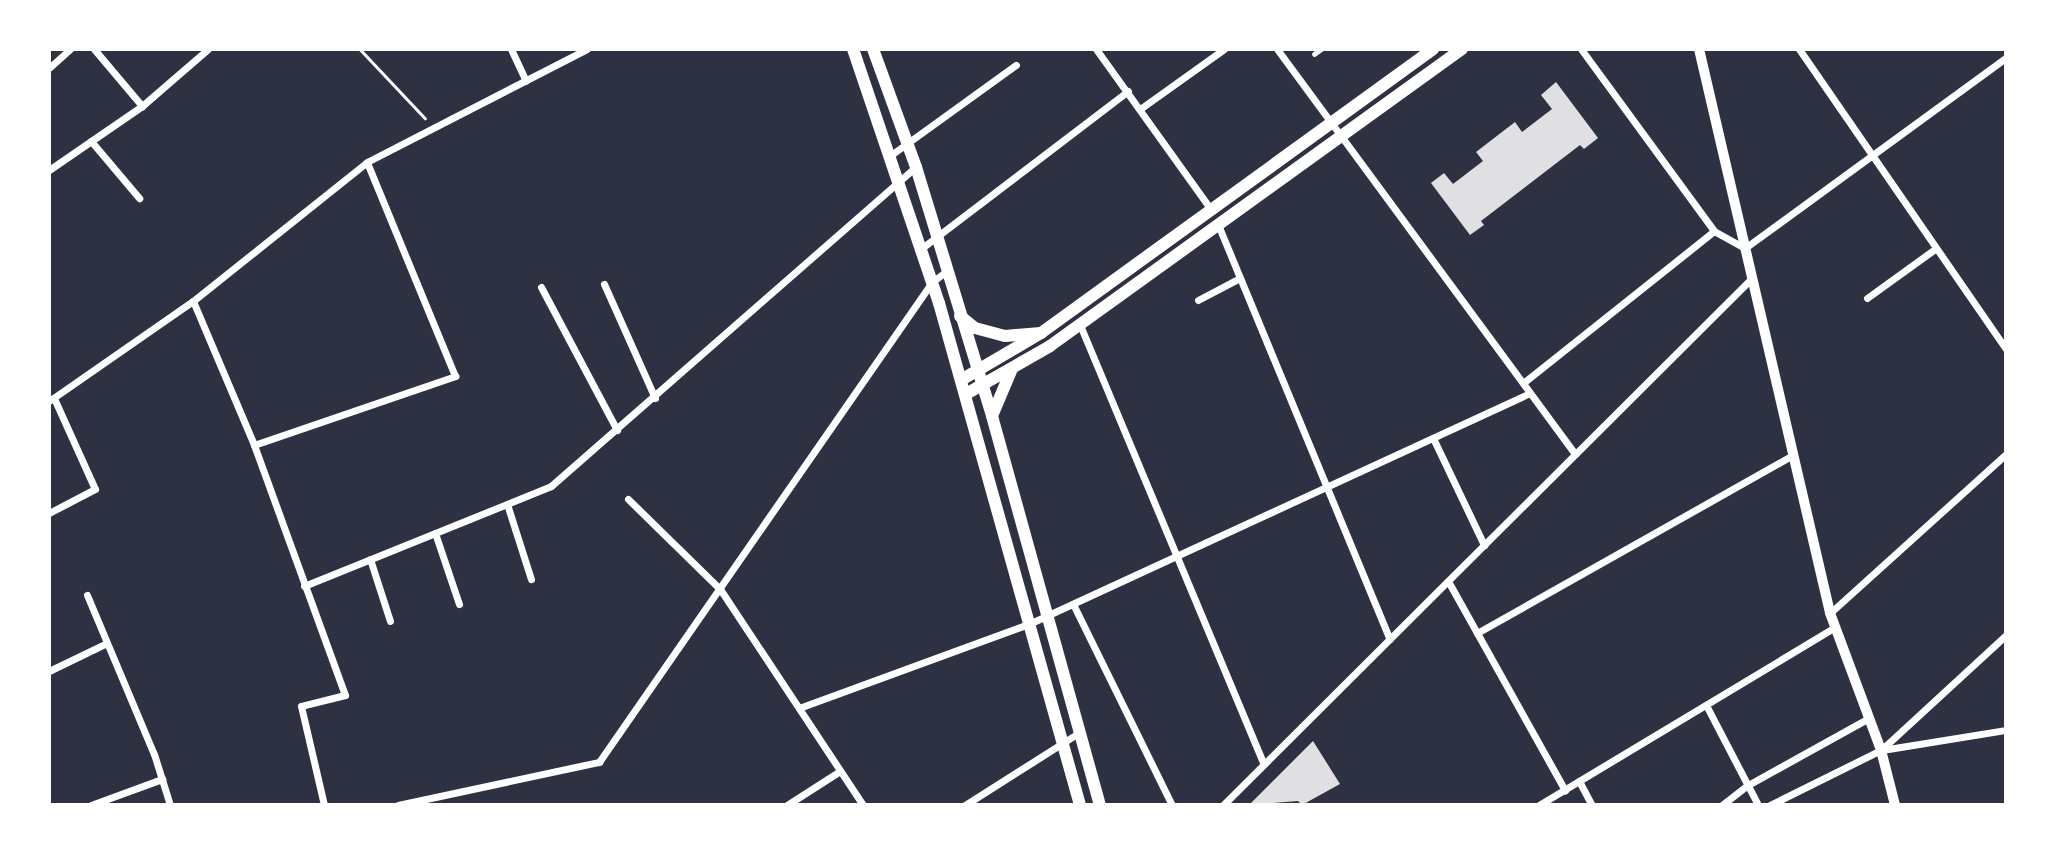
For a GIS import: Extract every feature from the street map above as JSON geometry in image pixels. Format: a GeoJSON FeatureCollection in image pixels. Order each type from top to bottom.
{"type":"FeatureCollection","features":[{"type":"Feature","properties":{"kind":"main road"},"geometry":{"type":"LineString","coordinates":[[853,49],[922,248],[1031,623],[1080,805]]}},
{"type":"Feature","properties":{"kind":"main road"},"geometry":{"type":"LineString","coordinates":[[873,49],[916,167],[983,384],[1100,805]]}},
{"type":"Feature","properties":{"kind":"main road"},"geometry":{"type":"LineString","coordinates":[[961,380],[1041,333],[1212,212],[1431,49]]}},
{"type":"Feature","properties":{"kind":"main road"},"geometry":{"type":"LineString","coordinates":[[965,394],[1012,370],[1080,325],[1462,49]]}},
{"type":"Feature","properties":{"kind":"main road"},"geometry":{"type":"LineString","coordinates":[[960,316],[975,328],[1006,336],[1041,333]]}},
{"type":"Feature","properties":{"kind":"main road"},"geometry":{"type":"LineString","coordinates":[[992,416],[1012,370]]}},
{"type":"Feature","properties":{"kind":"street"},"geometry":{"type":"LineString","coordinates":[[49,68],[70,49]]}},
{"type":"Feature","properties":{"kind":"street"},"geometry":{"type":"LineString","coordinates":[[94,49],[142,106]]}},
{"type":"Feature","properties":{"kind":"street"},"geometry":{"type":"LineString","coordinates":[[49,170],[142,106],[208,49]]}},
{"type":"Feature","properties":{"kind":"street"},"geometry":{"type":"LineString","coordinates":[[511,49],[526,82]]}},
{"type":"Feature","properties":{"kind":"street"},"geometry":{"type":"LineString","coordinates":[[49,513],[95,489],[52,400],[193,301],[367,162],[587,49]]}},
{"type":"Feature","properties":{"kind":"street"},"geometry":{"type":"LineString","coordinates":[[1096,49],[1212,212]]}},
{"type":"Feature","properties":{"kind":"street"},"geometry":{"type":"LineString","coordinates":[[1140,109],[1224,49]]}},
{"type":"Feature","properties":{"kind":"street"},"geometry":{"type":"LineString","coordinates":[[1277,49],[1576,454]]}},
{"type":"Feature","properties":{"kind":"street"},"geometry":{"type":"LineString","coordinates":[[1581,49],[1714,231],[1745,248]]}},
{"type":"Feature","properties":{"kind":"street"},"geometry":{"type":"LineString","coordinates":[[1699,49],[1830,613],[1881,750],[1895,805]]}},
{"type":"Feature","properties":{"kind":"street"},"geometry":{"type":"LineString","coordinates":[[1799,49],[1871,159],[2006,349]]}},
{"type":"Feature","properties":{"kind":"street"},"geometry":{"type":"LineString","coordinates":[[1745,248],[1871,159],[2006,58]]}},
{"type":"Feature","properties":{"kind":"street"},"geometry":{"type":"LineString","coordinates":[[891,155],[908,146],[1016,65]]}},
{"type":"Feature","properties":{"kind":"street"},"geometry":{"type":"LineString","coordinates":[[922,248],[1128,91]]}},
{"type":"Feature","properties":{"kind":"street"},"geometry":{"type":"LineString","coordinates":[[91,141],[139,198]]}},
{"type":"Feature","properties":{"kind":"street"},"geometry":{"type":"LineString","coordinates":[[254,445],[455,376],[367,162]]}},
{"type":"Feature","properties":{"kind":"street"},"geometry":{"type":"LineString","coordinates":[[304,586],[551,486],[655,398],[916,167]]}},
{"type":"Feature","properties":{"kind":"street"},"geometry":{"type":"LineString","coordinates":[[1219,227],[1390,639]]}},
{"type":"Feature","properties":{"kind":"street"},"geometry":{"type":"LineString","coordinates":[[1523,383],[1714,231]]}},
{"type":"Feature","properties":{"kind":"street"},"geometry":{"type":"LineString","coordinates":[[1867,298],[1935,249]]}},
{"type":"Feature","properties":{"kind":"street"},"geometry":{"type":"LineString","coordinates":[[398,805],[599,762],[932,282],[948,270]]}},
{"type":"Feature","properties":{"kind":"street"},"geometry":{"type":"LineString","coordinates":[[1198,300],[1240,278]]}},
{"type":"Feature","properties":{"kind":"street"},"geometry":{"type":"LineString","coordinates":[[1223,805],[1752,278]]}},
{"type":"Feature","properties":{"kind":"street"},"geometry":{"type":"LineString","coordinates":[[604,284],[655,398]]}},
{"type":"Feature","properties":{"kind":"street"},"geometry":{"type":"LineString","coordinates":[[541,287],[617,430]]}},
{"type":"Feature","properties":{"kind":"street"},"geometry":{"type":"LineString","coordinates":[[193,301],[254,445],[345,695],[301,706],[324,805]]}},
{"type":"Feature","properties":{"kind":"street"},"geometry":{"type":"LineString","coordinates":[[1080,325],[1264,764]]}},
{"type":"Feature","properties":{"kind":"street"},"geometry":{"type":"LineString","coordinates":[[799,708],[1031,623],[1531,393]]}},
{"type":"Feature","properties":{"kind":"street"},"geometry":{"type":"LineString","coordinates":[[1433,438],[1484,545]]}},
{"type":"Feature","properties":{"kind":"street"},"geometry":{"type":"LineString","coordinates":[[1830,613],[2006,454]]}},
{"type":"Feature","properties":{"kind":"street"},"geometry":{"type":"LineString","coordinates":[[1477,633],[1793,455]]}},
{"type":"Feature","properties":{"kind":"street"},"geometry":{"type":"LineString","coordinates":[[628,499],[720,589],[863,805]]}},
{"type":"Feature","properties":{"kind":"street"},"geometry":{"type":"LineString","coordinates":[[508,503],[531,579]]}},
{"type":"Feature","properties":{"kind":"street"},"geometry":{"type":"LineString","coordinates":[[435,533],[459,604]]}},
{"type":"Feature","properties":{"kind":"street"},"geometry":{"type":"LineString","coordinates":[[370,559],[390,621]]}},
{"type":"Feature","properties":{"kind":"street"},"geometry":{"type":"LineString","coordinates":[[1448,581],[1565,789]]}},
{"type":"Feature","properties":{"kind":"street"},"geometry":{"type":"LineString","coordinates":[[87,595],[162,779],[170,805]]}},
{"type":"Feature","properties":{"kind":"street"},"geometry":{"type":"LineString","coordinates":[[1073,604],[1172,805]]}},
{"type":"Feature","properties":{"kind":"street"},"geometry":{"type":"LineString","coordinates":[[1539,805],[1835,627]]}},
{"type":"Feature","properties":{"kind":"street"},"geometry":{"type":"LineString","coordinates":[[1770,805],[1881,750],[2006,635]]}},
{"type":"Feature","properties":{"kind":"street"},"geometry":{"type":"LineString","coordinates":[[49,671],[107,643]]}},
{"type":"Feature","properties":{"kind":"street"},"geometry":{"type":"LineString","coordinates":[[1706,705],[1758,805]]}},
{"type":"Feature","properties":{"kind":"street"},"geometry":{"type":"LineString","coordinates":[[1722,805],[1748,785],[1869,718]]}},
{"type":"Feature","properties":{"kind":"street"},"geometry":{"type":"LineString","coordinates":[[1881,750],[2006,730]]}},
{"type":"Feature","properties":{"kind":"street"},"geometry":{"type":"LineString","coordinates":[[965,805],[1081,732]]}},
{"type":"Feature","properties":{"kind":"street"},"geometry":{"type":"LineString","coordinates":[[788,805],[840,771]]}},
{"type":"Feature","properties":{"kind":"street"},"geometry":{"type":"LineString","coordinates":[[91,805],[162,779]]}},
{"type":"Feature","properties":{"kind":"street"},"geometry":{"type":"LineString","coordinates":[[1579,780],[1592,805]]}},
{"type":"Feature","properties":{"kind":"lane"},"geometry":{"type":"LineString","coordinates":[[1314,54],[1321,49]]}},
{"type":"Feature","properties":{"kind":"path"},"geometry":{"type":"LineString","coordinates":[[360,49],[434,128]]}},
{"type":"Feature","properties":{"kind":"building"},"geometry":{"type":"Polygon","coordinates":[[[1556,82],[1598,138],[1584,149],[1580,145],[1481,221],[1484,225],[1470,235],[1431,183],[1444,173],[1453,184],[1483,161],[1476,152],[1515,122],[1522,132],[1552,109],[1541,95],[1556,82]]]}},
{"type":"Feature","properties":{"kind":"building"},"geometry":{"type":"Polygon","coordinates":[[[1313,741],[1340,784],[1302,805],[1298,801],[1249,805],[1313,741]]]}}]}
